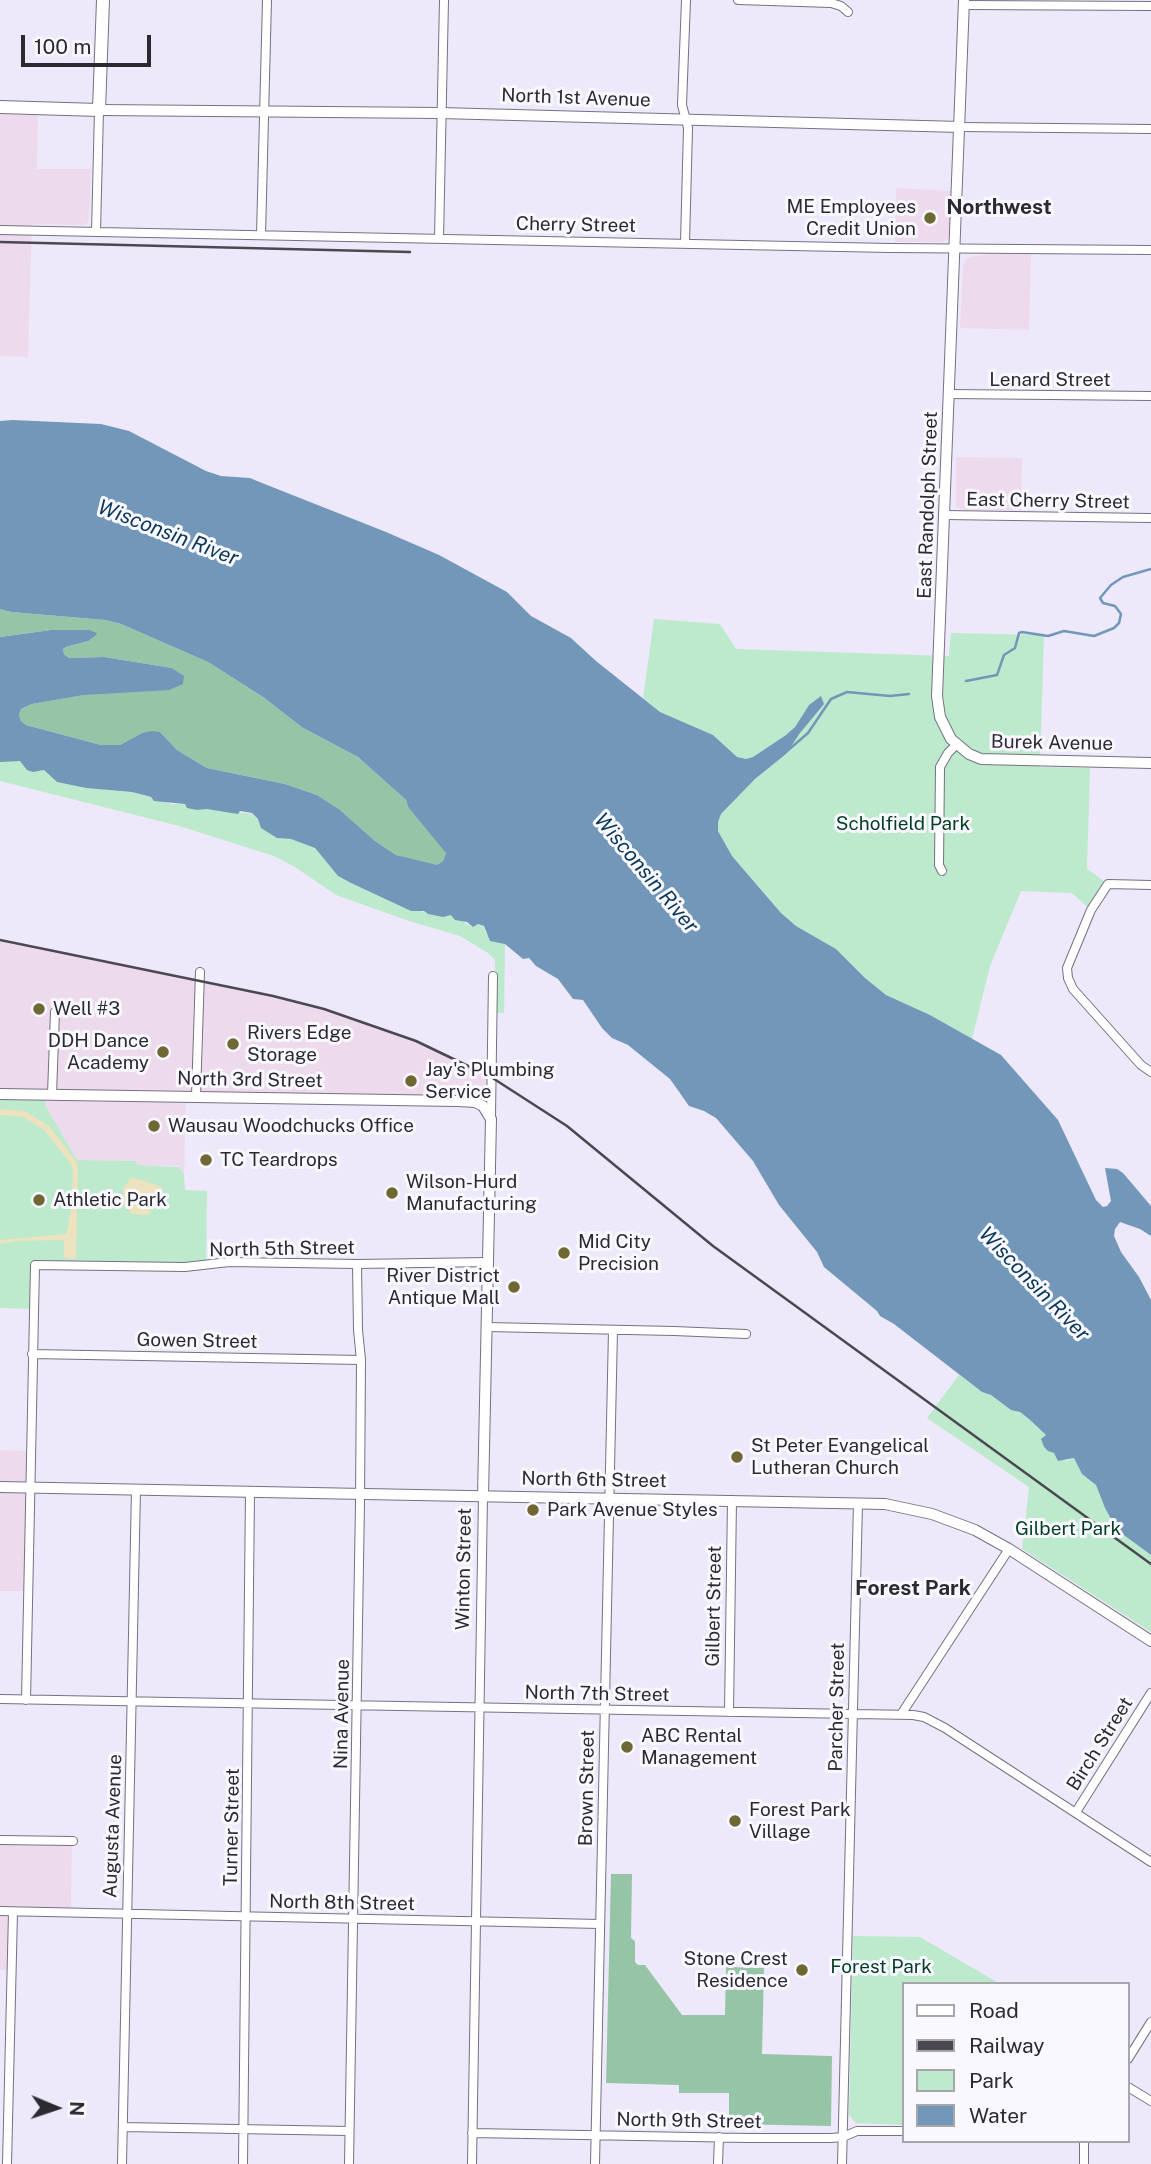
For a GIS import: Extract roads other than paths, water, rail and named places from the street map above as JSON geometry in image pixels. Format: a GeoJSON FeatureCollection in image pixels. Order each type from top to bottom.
{"type":"FeatureCollection","features":[{"type":"Feature","properties":{"kind":"main road"},"geometry":{"type":"LineString","coordinates":[[99,110],[103,0]]}},
{"type":"Feature","properties":{"kind":"main road","name":"North 1st Avenue"},"geometry":{"type":"LineString","coordinates":[[0,107],[99,110]]}},
{"type":"Feature","properties":{"kind":"street"},"geometry":{"type":"LineString","coordinates":[[261,235],[267,0]]}},
{"type":"Feature","properties":{"kind":"street"},"geometry":{"type":"LineString","coordinates":[[439,239],[444,0]]}},
{"type":"Feature","properties":{"kind":"street"},"geometry":{"type":"LineString","coordinates":[[685,0],[682,105],[688,128],[685,243]]}},
{"type":"Feature","properties":{"kind":"street"},"geometry":{"type":"LineString","coordinates":[[738,0],[831,3],[848,12]]}},
{"type":"Feature","properties":{"kind":"street"},"geometry":{"type":"LineString","coordinates":[[964,2],[1151,6]]}},
{"type":"Feature","properties":{"kind":"street","name":"East Randolph Street"},"geometry":{"type":"LineString","coordinates":[[957,744],[946,731],[937,706],[964,2]]}},
{"type":"Feature","properties":{"kind":"street","name":"North 1st Avenue"},"geometry":{"type":"LineString","coordinates":[[99,110],[440,113],[960,127],[1151,129]]}},
{"type":"Feature","properties":{"kind":"street"},"geometry":{"type":"LineString","coordinates":[[96,232],[99,110]]}},
{"type":"Feature","properties":{"kind":"street","name":"Cherry Street"},"geometry":{"type":"LineString","coordinates":[[0,230],[1151,250]]}},
{"type":"Feature","properties":{"kind":"street","name":"Lenard Street"},"geometry":{"type":"LineString","coordinates":[[949,394],[1151,396]]}},
{"type":"Feature","properties":{"kind":"street","name":"East Cherry Street"},"geometry":{"type":"LineString","coordinates":[[945,515],[1151,518]]}},
{"type":"Feature","properties":{"kind":"street"},"geometry":{"type":"LineString","coordinates":[[942,871],[939,864],[940,767],[957,744]]}},
{"type":"Feature","properties":{"kind":"street","name":"Burek Avenue"},"geometry":{"type":"LineString","coordinates":[[957,744],[972,756],[989,761],[1151,762]]}},
{"type":"Feature","properties":{"kind":"street"},"geometry":{"type":"LineString","coordinates":[[1151,885],[1108,884],[1091,910],[1069,960],[1068,978],[1073,989],[1088,1007],[1141,1065],[1151,1072]]}},
{"type":"Feature","properties":{"kind":"street"},"geometry":{"type":"LineString","coordinates":[[196,1096],[200,972]]}},
{"type":"Feature","properties":{"kind":"street","name":"Winton Street"},"geometry":{"type":"LineString","coordinates":[[472,2164],[493,976]]}},
{"type":"Feature","properties":{"kind":"street"},"geometry":{"type":"LineString","coordinates":[[52,1094],[55,1012]]}},
{"type":"Feature","properties":{"kind":"street","name":"North 3rd Street"},"geometry":{"type":"LineString","coordinates":[[0,1094],[471,1102],[483,1106],[491,1119]]}},
{"type":"Feature","properties":{"kind":"street","name":"North 5th Street"},"geometry":{"type":"LineString","coordinates":[[32,1354],[35,1265],[185,1267],[229,1262],[489,1262]]}},
{"type":"Feature","properties":{"kind":"street","name":"Nina Avenue"},"geometry":{"type":"LineString","coordinates":[[349,2164],[360,1493],[361,1360],[357,1264]]}},
{"type":"Feature","properties":{"kind":"street"},"geometry":{"type":"LineString","coordinates":[[487,1327],[746,1334]]}},
{"type":"Feature","properties":{"kind":"street","name":"Brown Street"},"geometry":{"type":"LineString","coordinates":[[595,2164],[613,1329]]}},
{"type":"Feature","properties":{"kind":"street"},"geometry":{"type":"LineString","coordinates":[[26,1699],[32,1354]]}},
{"type":"Feature","properties":{"kind":"street","name":"Gowen Street"},"geometry":{"type":"LineString","coordinates":[[32,1354],[361,1360]]}},
{"type":"Feature","properties":{"kind":"street","name":"North 6th Street"},"geometry":{"type":"LineString","coordinates":[[0,1487],[885,1504],[932,1514],[975,1530],[1151,1641]]}},
{"type":"Feature","properties":{"kind":"street","name":"Augusta Avenue"},"geometry":{"type":"LineString","coordinates":[[122,2164],[136,1489]]}},
{"type":"Feature","properties":{"kind":"street","name":"Turner Street"},"geometry":{"type":"LineString","coordinates":[[243,2164],[250,1491]]}},
{"type":"Feature","properties":{"kind":"street","name":"Gilbert Street"},"geometry":{"type":"LineString","coordinates":[[729,1712],[732,1500]]}},
{"type":"Feature","properties":{"kind":"street","name":"Parcher Street"},"geometry":{"type":"LineString","coordinates":[[842,2164],[858,1503]]}},
{"type":"Feature","properties":{"kind":"street"},"geometry":{"type":"LineString","coordinates":[[902,1713],[1009,1549]]}},
{"type":"Feature","properties":{"kind":"street","name":"Birch Street"},"geometry":{"type":"LineString","coordinates":[[1076,1812],[1151,1693]]}},
{"type":"Feature","properties":{"kind":"street","name":"North 7th Street"},"geometry":{"type":"LineString","coordinates":[[0,1699],[902,1713],[935,1722],[1151,1862]]}},
{"type":"Feature","properties":{"kind":"street"},"geometry":{"type":"LineString","coordinates":[[0,1840],[72,1841]]}},
{"type":"Feature","properties":{"kind":"street","name":"North 8th Street"},"geometry":{"type":"LineString","coordinates":[[0,1911],[600,1924]]}},
{"type":"Feature","properties":{"kind":"street"},"geometry":{"type":"LineString","coordinates":[[7,2164],[4,2125],[13,1912]]}},
{"type":"Feature","properties":{"kind":"street"},"geometry":{"type":"LineString","coordinates":[[1130,2056],[1151,2022]]}},
{"type":"Feature","properties":{"kind":"street"},"geometry":{"type":"LineString","coordinates":[[1130,2088],[1151,2101]]}},
{"type":"Feature","properties":{"kind":"street"},"geometry":{"type":"LineString","coordinates":[[123,2127],[349,2131]]}},
{"type":"Feature","properties":{"kind":"street","name":"North 9th Street"},"geometry":{"type":"LineString","coordinates":[[472,2133],[843,2137],[857,2132],[902,2131]]}},
{"type":"Feature","properties":{"kind":"street"},"geometry":{"type":"LineString","coordinates":[[718,2164],[719,2137]]}},
{"type":"Feature","properties":{"kind":"street"},"geometry":{"type":"LineString","coordinates":[[1084,2143],[1084,2164]]}},
{"type":"Feature","properties":{"kind":"water","name":"Wisconsin River"},"geometry":{"type":"Polygon","coordinates":[[[0,421],[101,424],[129,431],[206,471],[221,476],[250,478],[439,555],[507,592],[531,616],[571,638],[660,712],[713,735],[737,757],[753,757],[786,735],[795,727],[809,705],[821,696],[824,704],[786,754],[755,779],[721,814],[718,831],[732,856],[781,913],[796,926],[836,949],[886,995],[930,1015],[1001,1055],[1058,1120],[1096,1200],[1103,1207],[1111,1201],[1105,1168],[1117,1169],[1123,1173],[1151,1206],[1151,1236],[1120,1222],[1114,1236],[1151,1300],[1151,1555],[1117,1530],[1096,1485],[1082,1474],[1074,1458],[1058,1461],[1054,1453],[1044,1447],[1041,1439],[1046,1435],[1029,1419],[982,1392],[880,1316],[824,1267],[817,1252],[779,1205],[753,1161],[716,1118],[689,1106],[670,1079],[602,1028],[583,1000],[573,999],[558,979],[536,966],[529,958],[523,959],[505,944],[490,941],[484,926],[478,924],[473,927],[467,922],[455,920],[451,915],[443,917],[424,911],[411,911],[351,883],[338,876],[315,848],[291,839],[277,838],[261,828],[252,813],[197,810],[187,808],[185,804],[154,801],[151,797],[132,792],[86,788],[57,782],[44,770],[27,770],[20,761],[0,762],[0,637],[51,630],[89,630],[97,633],[88,641],[66,647],[63,649],[64,654],[69,658],[104,657],[172,668],[184,676],[183,684],[169,690],[84,695],[32,704],[21,709],[19,715],[26,725],[101,745],[120,745],[142,733],[160,732],[177,750],[207,768],[285,784],[317,795],[339,809],[375,841],[396,855],[437,865],[443,861],[446,853],[408,807],[406,800],[358,757],[303,728],[263,697],[208,662],[121,624],[0,609],[0,421]]]}},
{"type":"Feature","properties":{"kind":"waterway"},"geometry":{"type":"LineString","coordinates":[[966,681],[997,675],[1004,655],[1015,648],[1019,633],[1048,636],[1064,631],[1094,636],[1114,628],[1119,623],[1121,614],[1115,606],[1103,603],[1100,598],[1111,585],[1123,577],[1151,569]]}},
{"type":"Feature","properties":{"kind":"waterway"},"geometry":{"type":"LineString","coordinates":[[786,752],[808,733],[831,699],[847,692],[890,696],[909,694]]}},
{"type":"Feature","properties":{"kind":"railway"},"geometry":{"type":"LineString","coordinates":[[0,242],[410,252]]}},
{"type":"Feature","properties":{"kind":"railway"},"geometry":{"type":"LineString","coordinates":[[0,940],[324,1009],[416,1041],[491,1077],[567,1126],[713,1246],[1151,1564]]}},
{"type":"Feature","properties":{"kind":"place","name":"ME Employees Credit Union"},"geometry":{"type":"Point","coordinates":[930,218]}},
{"type":"Feature","properties":{"kind":"place","name":"Well #3"},"geometry":{"type":"Point","coordinates":[39,1009]}},
{"type":"Feature","properties":{"kind":"place","name":"Rivers Edge Storage"},"geometry":{"type":"Point","coordinates":[233,1044]}},
{"type":"Feature","properties":{"kind":"place","name":"DDH Dance Academy"},"geometry":{"type":"Point","coordinates":[163,1052]}},
{"type":"Feature","properties":{"kind":"place","name":"Jay's Plumbing Service"},"geometry":{"type":"Point","coordinates":[411,1081]}},
{"type":"Feature","properties":{"kind":"place","name":"Wausau Woodchucks Office"},"geometry":{"type":"Point","coordinates":[154,1126]}},
{"type":"Feature","properties":{"kind":"place","name":"TC Teardrops"},"geometry":{"type":"Point","coordinates":[206,1160]}},
{"type":"Feature","properties":{"kind":"place","name":"Wilson-Hurd Manufacturing"},"geometry":{"type":"Point","coordinates":[392,1193]}},
{"type":"Feature","properties":{"kind":"place","name":"Athletic Park"},"geometry":{"type":"Point","coordinates":[39,1200]}},
{"type":"Feature","properties":{"kind":"place","name":"Mid City Precision"},"geometry":{"type":"Point","coordinates":[564,1253]}},
{"type":"Feature","properties":{"kind":"place","name":"River District Antique Mall"},"geometry":{"type":"Point","coordinates":[514,1287]}},
{"type":"Feature","properties":{"kind":"place","name":"St Peter Evangelical Lutheran Church"},"geometry":{"type":"Point","coordinates":[737,1457]}},
{"type":"Feature","properties":{"kind":"place","name":"Park Avenue Styles"},"geometry":{"type":"Point","coordinates":[533,1510]}},
{"type":"Feature","properties":{"kind":"place","name":"ABC Rental Management"},"geometry":{"type":"Point","coordinates":[627,1747]}},
{"type":"Feature","properties":{"kind":"place","name":"Forest Park Village"},"geometry":{"type":"Point","coordinates":[735,1821]}},
{"type":"Feature","properties":{"kind":"place","name":"Stone Crest Residence"},"geometry":{"type":"Point","coordinates":[802,1970]}},
{"type":"Feature","properties":{"kind":"district","name":"Northwest"},"geometry":{"type":"Point","coordinates":[999,208]}},
{"type":"Feature","properties":{"kind":"district","name":"Forest Park"},"geometry":{"type":"Point","coordinates":[913,1589]}},
{"type":"Feature","properties":{"kind":"park label","name":"Scholfield Park"},"geometry":{"type":"Point","coordinates":[903,824]}},
{"type":"Feature","properties":{"kind":"park label","name":"Gilbert Park"},"geometry":{"type":"Point","coordinates":[1068,1529]}}]}
